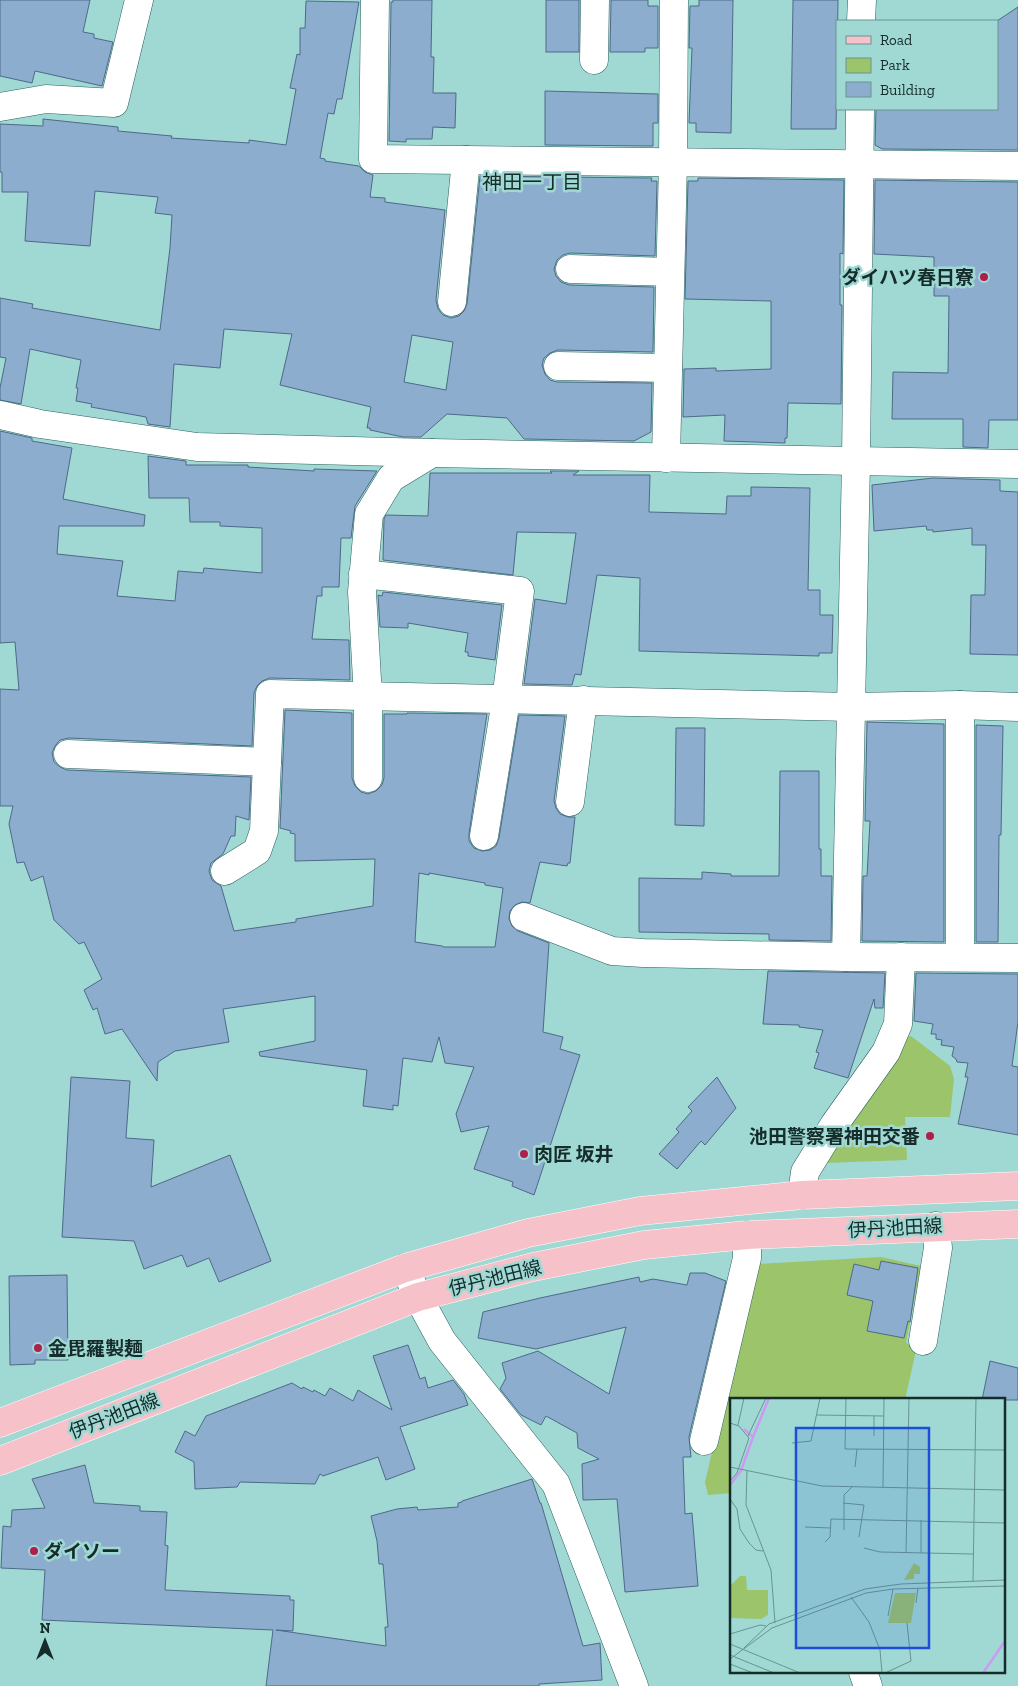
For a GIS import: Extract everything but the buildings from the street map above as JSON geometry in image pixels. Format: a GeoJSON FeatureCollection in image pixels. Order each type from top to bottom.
{"type":"FeatureCollection","features":[{"type":"Feature","properties":{"kind":"main road","name":"伊丹池田線"},"geometry":{"type":"LineString","coordinates":[[0,1423],[406,1268],[528,1233],[640,1210],[802,1195],[1018,1186]]}},
{"type":"Feature","properties":{"kind":"main road","name":"伊丹池田線"},"geometry":{"type":"LineString","coordinates":[[0,1460],[418,1297],[533,1267],[634,1247],[747,1235],[1018,1224]]}},
{"type":"Feature","properties":{"kind":"street"},"geometry":{"type":"LineString","coordinates":[[0,107],[46,99],[114,103],[139,0]]}},
{"type":"Feature","properties":{"kind":"street"},"geometry":{"type":"LineString","coordinates":[[375,0],[374,159],[1018,166]]}},
{"type":"Feature","properties":{"kind":"street"},"geometry":{"type":"LineString","coordinates":[[594,60],[595,0]]}},
{"type":"Feature","properties":{"kind":"street"},"geometry":{"type":"LineString","coordinates":[[666,458],[674,0]]}},
{"type":"Feature","properties":{"kind":"street"},"geometry":{"type":"LineString","coordinates":[[861,20],[862,0]]}},
{"type":"Feature","properties":{"kind":"street"},"geometry":{"type":"LineString","coordinates":[[846,957],[856,461],[860,110]]}},
{"type":"Feature","properties":{"kind":"street"},"geometry":{"type":"LineString","coordinates":[[452,302],[466,160]]}},
{"type":"Feature","properties":{"kind":"street"},"geometry":{"type":"LineString","coordinates":[[570,269],[670,272]]}},
{"type":"Feature","properties":{"kind":"street"},"geometry":{"type":"LineString","coordinates":[[558,366],[668,368]]}},
{"type":"Feature","properties":{"kind":"street"},"geometry":{"type":"LineString","coordinates":[[0,414],[40,424],[197,447],[1018,464]]}},
{"type":"Feature","properties":{"kind":"street"},"geometry":{"type":"LineString","coordinates":[[368,778],[368,698],[362,592],[369,514],[391,478],[432,453]]}},
{"type":"Feature","properties":{"kind":"street"},"geometry":{"type":"LineString","coordinates":[[363,574],[520,591],[506,700],[484,836]]}},
{"type":"Feature","properties":{"kind":"street"},"geometry":{"type":"LineString","coordinates":[[225,871],[257,851],[264,831],[270,694],[368,698],[583,700],[851,707],[960,705],[1018,707]]}},
{"type":"Feature","properties":{"kind":"street"},"geometry":{"type":"LineString","coordinates":[[570,802],[583,700]]}},
{"type":"Feature","properties":{"kind":"street"},"geometry":{"type":"LineString","coordinates":[[960,705],[960,957]]}},
{"type":"Feature","properties":{"kind":"street"},"geometry":{"type":"LineString","coordinates":[[68,754],[267,762]]}},
{"type":"Feature","properties":{"kind":"street"},"geometry":{"type":"LineString","coordinates":[[524,917],[612,951],[846,957],[1018,958]]}},
{"type":"Feature","properties":{"kind":"street"},"geometry":{"type":"LineString","coordinates":[[802,1195],[805,1172],[834,1124],[886,1052],[898,1024],[901,957]]}},
{"type":"Feature","properties":{"kind":"street"},"geometry":{"type":"LineString","coordinates":[[923,1341],[938,1248],[936,1226]]}},
{"type":"Feature","properties":{"kind":"street"},"geometry":{"type":"LineString","coordinates":[[704,1441],[747,1258],[747,1235]]}},
{"type":"Feature","properties":{"kind":"street"},"geometry":{"type":"LineString","coordinates":[[406,1268],[418,1297],[442,1341],[556,1484],[634,1686]]}},
{"type":"Feature","properties":{"kind":"street"},"geometry":{"type":"LineString","coordinates":[[864,1674],[868,1686]]}},
{"type":"Feature","properties":{"kind":"green space"},"geometry":{"type":"Polygon","coordinates":[[[911,1036],[950,1066],[954,1079],[950,1117],[905,1117],[907,1160],[824,1163],[901,1038],[911,1036]]]}},
{"type":"Feature","properties":{"kind":"green space"},"geometry":{"type":"Polygon","coordinates":[[[881,1257],[921,1266],[906,1343],[917,1346],[905,1398],[730,1398],[730,1493],[708,1495],[705,1482],[756,1264],[881,1257]]]}},
{"type":"Feature","properties":{"kind":"place","name":"ダイハツ春日寮"},"geometry":{"type":"Point","coordinates":[984,277]}},
{"type":"Feature","properties":{"kind":"place","name":"池田警察署神田交番"},"geometry":{"type":"Point","coordinates":[930,1136]}},
{"type":"Feature","properties":{"kind":"place","name":"肉匠 坂井"},"geometry":{"type":"Point","coordinates":[524,1154]}},
{"type":"Feature","properties":{"kind":"place","name":"金毘羅製麺"},"geometry":{"type":"Point","coordinates":[38,1348]}},
{"type":"Feature","properties":{"kind":"place","name":"ダイソー"},"geometry":{"type":"Point","coordinates":[34,1551]}},
{"type":"Feature","properties":{"kind":"district","name":"神田一丁目"},"geometry":{"type":"Point","coordinates":[532,182]}}]}
